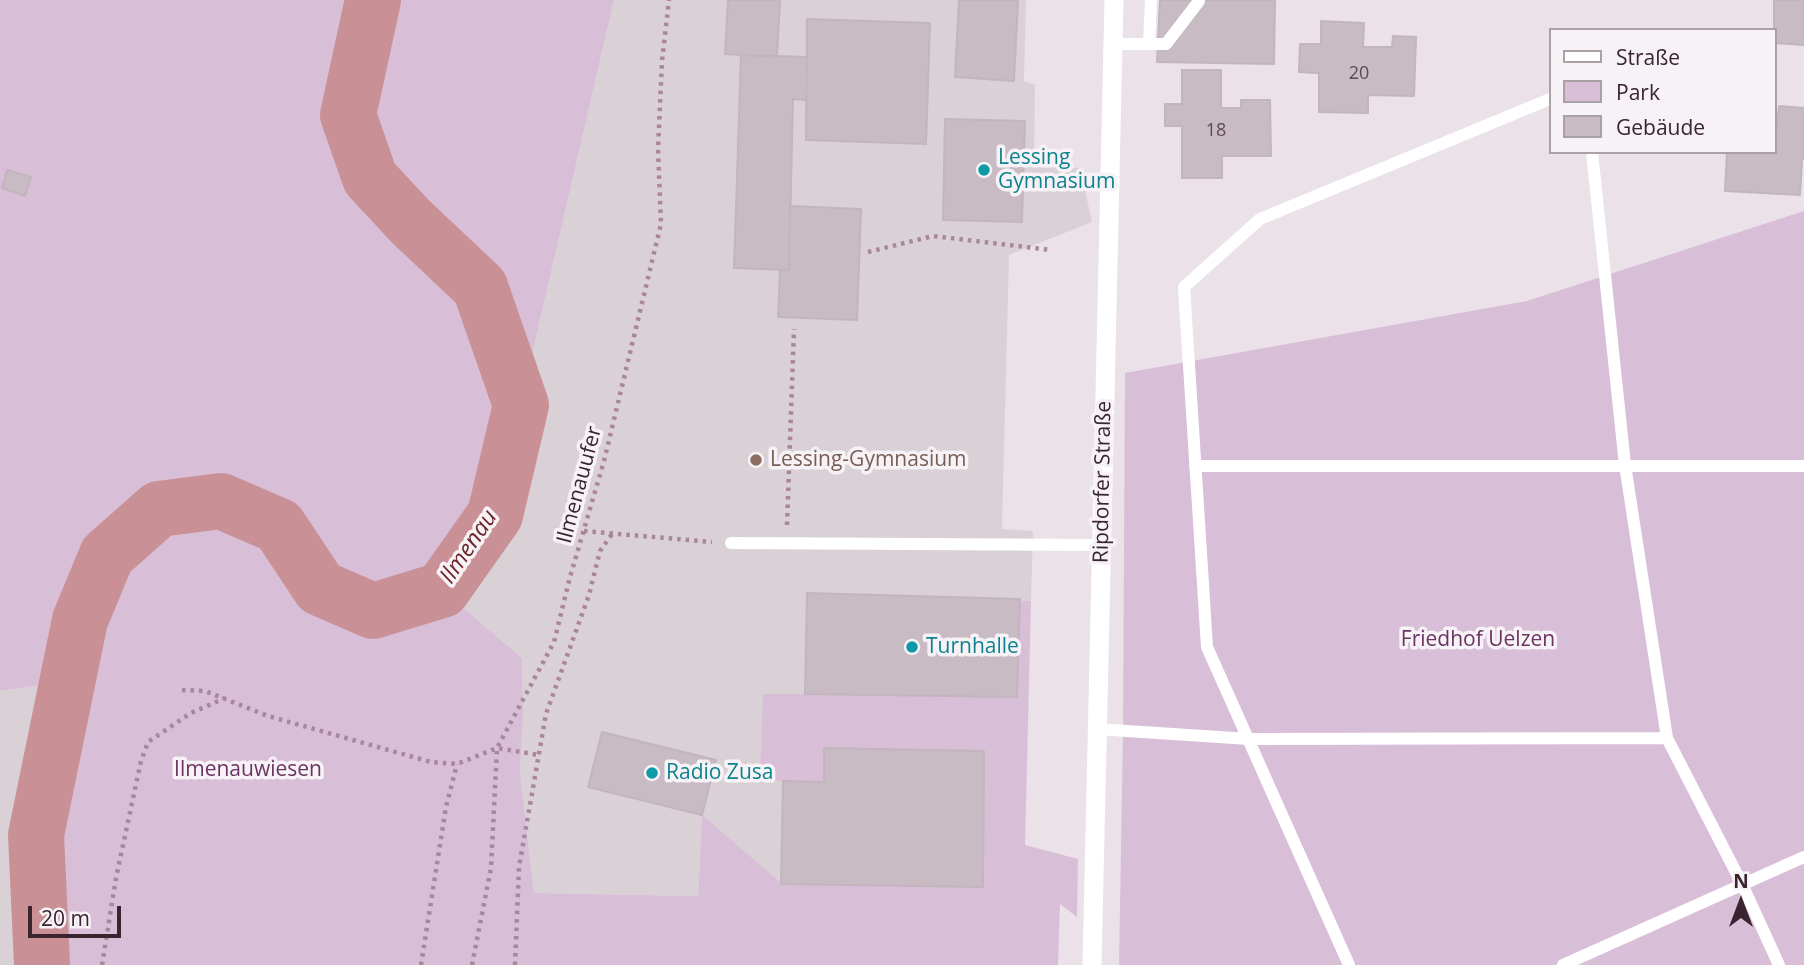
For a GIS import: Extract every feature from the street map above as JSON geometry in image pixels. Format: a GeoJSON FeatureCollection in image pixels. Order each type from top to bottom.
{"type":"FeatureCollection","features":[{"type":"Feature","properties":{"kind":"street","name":"Ripdorfer Straße"},"geometry":{"type":"LineString","coordinates":[[1092,965],[1114,0]]}},
{"type":"Feature","properties":{"kind":"lane"},"geometry":{"type":"LineString","coordinates":[[1149,44],[1151,0]]}},
{"type":"Feature","properties":{"kind":"lane"},"geometry":{"type":"LineString","coordinates":[[1113,44],[1166,44],[1199,1]]}},
{"type":"Feature","properties":{"kind":"lane"},"geometry":{"type":"LineString","coordinates":[[1349,965],[1208,647],[1184,287],[1260,219],[1548,100]]}},
{"type":"Feature","properties":{"kind":"lane"},"geometry":{"type":"LineString","coordinates":[[1592,154],[1625,465],[1667,738],[1742,884],[1779,965]]}},
{"type":"Feature","properties":{"kind":"lane"},"geometry":{"type":"LineString","coordinates":[[1195,466],[1804,466]]}},
{"type":"Feature","properties":{"kind":"lane"},"geometry":{"type":"LineString","coordinates":[[731,543],[1101,544]]}},
{"type":"Feature","properties":{"kind":"lane"},"geometry":{"type":"LineString","coordinates":[[1097,729],[1249,739],[1667,738]]}},
{"type":"Feature","properties":{"kind":"lane"},"geometry":{"type":"LineString","coordinates":[[1563,965],[1804,857]]}},
{"type":"Feature","properties":{"kind":"path","name":"Ilmenauufer"},"geometry":{"type":"LineString","coordinates":[[472,965],[491,868],[497,748],[554,642],[604,461],[661,224],[658,149],[662,61],[670,0]]}},
{"type":"Feature","properties":{"kind":"path"},"geometry":{"type":"LineString","coordinates":[[867,252],[933,236],[1051,250]]}},
{"type":"Feature","properties":{"kind":"path"},"geometry":{"type":"LineString","coordinates":[[786,543],[794,329]]}},
{"type":"Feature","properties":{"kind":"path"},"geometry":{"type":"LineString","coordinates":[[584,531],[731,543]]}},
{"type":"Feature","properties":{"kind":"path"},"geometry":{"type":"LineString","coordinates":[[515,965],[519,867],[546,714],[589,595],[600,551],[612,534]]}},
{"type":"Feature","properties":{"kind":"path"},"geometry":{"type":"LineString","coordinates":[[182,690],[205,691],[268,716],[431,762],[457,764],[497,748],[539,755]]}},
{"type":"Feature","properties":{"kind":"path"},"geometry":{"type":"LineString","coordinates":[[102,965],[119,865],[141,761],[148,742],[191,713],[226,698]]}},
{"type":"Feature","properties":{"kind":"path"},"geometry":{"type":"LineString","coordinates":[[421,965],[444,820],[457,764]]}},
{"type":"Feature","properties":{"kind":"shaded area","name":"Lessing-Gymnasium"},"geometry":{"type":"Polygon","coordinates":[[[614,0],[1026,0],[1024,81],[1035,85],[1034,167],[1080,168],[1092,222],[1009,255],[1002,529],[1033,531],[1031,601],[807,593],[805,694],[763,694],[783,781],[781,884],[702,816],[698,896],[534,893],[520,772],[522,658],[442,590],[495,515],[614,0]]]}},
{"type":"Feature","properties":{"kind":"shaded area"},"geometry":{"type":"Polygon","coordinates":[[[68,680],[36,835],[42,965],[0,965],[0,691],[68,680]]]}},
{"type":"Feature","properties":{"kind":"green space","name":"Ilmenauwiesen"},"geometry":{"type":"Polygon","coordinates":[[[0,0],[614,0],[495,515],[442,590],[522,658],[520,772],[534,893],[698,896],[702,815],[781,883],[783,782],[760,776],[763,694],[805,694],[807,593],[1031,601],[1025,845],[1078,859],[1077,917],[1060,904],[1058,965],[42,965],[36,835],[68,681],[0,691],[0,0]]]}},
{"type":"Feature","properties":{"kind":"green space","name":"Friedhof Uelzen"},"geometry":{"type":"Polygon","coordinates":[[[1804,211],[1804,965],[1119,965],[1125,373],[1527,301],[1804,211]]]}},
{"type":"Feature","properties":{"kind":"building"},"geometry":{"type":"Polygon","coordinates":[[[728,0],[780,0],[777,57],[725,54],[728,0]]]}},
{"type":"Feature","properties":{"kind":"building"},"geometry":{"type":"Polygon","coordinates":[[[959,0],[1018,0],[1014,81],[955,77],[959,0]]]}},
{"type":"Feature","properties":{"kind":"building"},"geometry":{"type":"Polygon","coordinates":[[[1160,0],[1275,0],[1274,64],[1157,62],[1160,0]]]}},
{"type":"Feature","properties":{"kind":"building"},"geometry":{"type":"Polygon","coordinates":[[[1774,0],[1804,0],[1804,45],[1776,43],[1774,0]]]}},
{"type":"Feature","properties":{"kind":"building"},"geometry":{"type":"Polygon","coordinates":[[[807,19],[930,23],[926,144],[806,140],[807,19]]]}},
{"type":"Feature","properties":{"kind":"building"},"geometry":{"type":"Polygon","coordinates":[[[1321,21],[1364,23],[1363,47],[1392,47],[1393,36],[1416,37],[1414,96],[1368,95],[1368,113],[1319,112],[1319,73],[1299,72],[1300,44],[1321,44],[1321,21]]]}},
{"type":"Feature","properties":{"kind":"building"},"geometry":{"type":"Polygon","coordinates":[[[741,55],[807,57],[806,100],[793,99],[789,270],[734,268],[741,55]]]}},
{"type":"Feature","properties":{"kind":"building"},"geometry":{"type":"Polygon","coordinates":[[[1182,70],[1221,70],[1221,108],[1241,108],[1241,100],[1270,100],[1271,156],[1222,156],[1222,178],[1182,178],[1182,126],[1165,126],[1165,104],[1182,104],[1182,70]]]}},
{"type":"Feature","properties":{"kind":"building"},"geometry":{"type":"Polygon","coordinates":[[[1779,106],[1804,108],[1804,159],[1800,195],[1725,191],[1727,154],[1776,154],[1779,106]]]}},
{"type":"Feature","properties":{"kind":"building","name":"Lessing Gymnasium"},"geometry":{"type":"Polygon","coordinates":[[[945,119],[1025,121],[1022,222],[943,220],[945,119]]]}},
{"type":"Feature","properties":{"kind":"building"},"geometry":{"type":"Polygon","coordinates":[[[7,170],[31,177],[25,196],[2,188],[7,170]]]}},
{"type":"Feature","properties":{"kind":"building"},"geometry":{"type":"Polygon","coordinates":[[[790,206],[861,209],[857,320],[778,317],[780,270],[789,270],[790,206]]]}},
{"type":"Feature","properties":{"kind":"building","name":"Turnhalle"},"geometry":{"type":"Polygon","coordinates":[[[807,593],[1020,599],[1017,697],[805,694],[807,593]]]}},
{"type":"Feature","properties":{"kind":"building","name":"Radio Zusa"},"geometry":{"type":"Polygon","coordinates":[[[602,732],[716,760],[702,815],[588,787],[602,732]]]}},
{"type":"Feature","properties":{"kind":"building"},"geometry":{"type":"Polygon","coordinates":[[[824,748],[984,751],[983,887],[781,884],[783,781],[824,782],[824,748]]]}},
{"type":"Feature","properties":{"kind":"waterway","name":"Ilmenau"},"geometry":{"type":"LineString","coordinates":[[42,965],[36,835],[80,620],[107,555],[159,509],[221,501],[279,526],[320,588],[373,611],[442,590],[495,515],[521,405],[480,287],[411,222],[370,178],[348,115],[373,0]]}},
{"type":"Feature","properties":{"kind":"place","name":"Lessing Gymnasium"},"geometry":{"type":"Point","coordinates":[984,170]}},
{"type":"Feature","properties":{"kind":"place","name":"Lessing-Gymnasium"},"geometry":{"type":"Point","coordinates":[756,460]}},
{"type":"Feature","properties":{"kind":"place","name":"Turnhalle"},"geometry":{"type":"Point","coordinates":[912,647]}},
{"type":"Feature","properties":{"kind":"place","name":"Radio Zusa"},"geometry":{"type":"Point","coordinates":[652,773]}}]}
